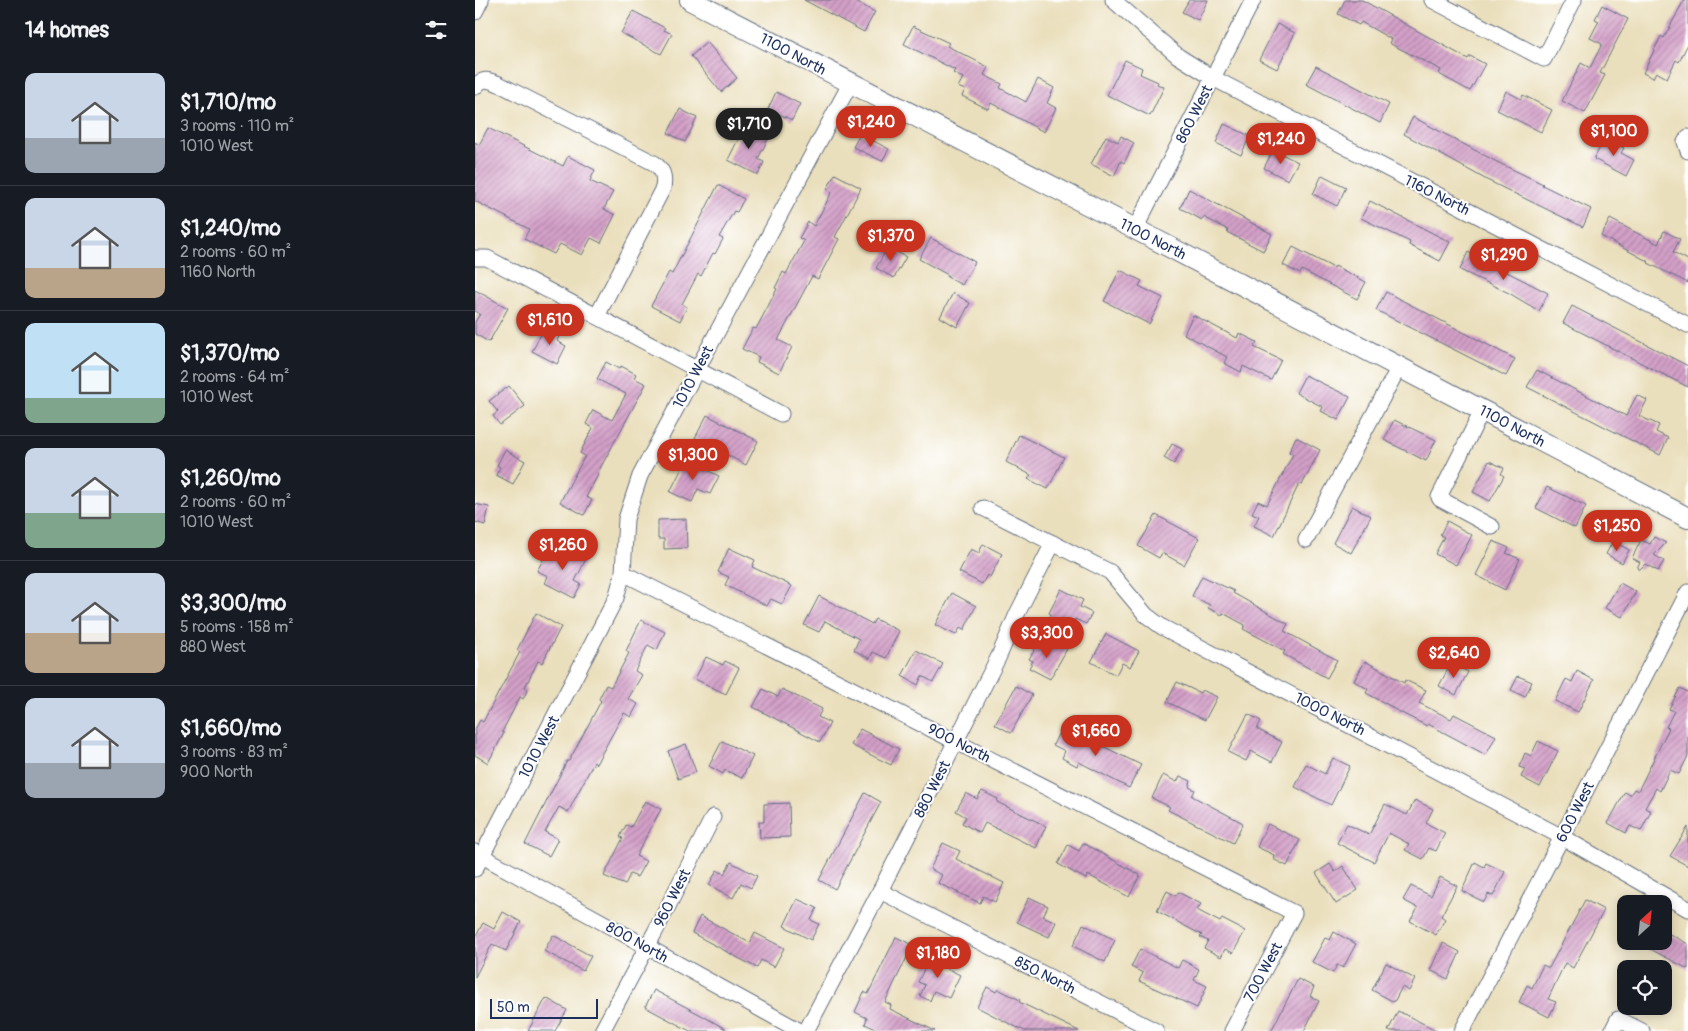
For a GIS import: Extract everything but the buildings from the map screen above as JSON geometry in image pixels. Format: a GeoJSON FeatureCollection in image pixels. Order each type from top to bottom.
{"type":"FeatureCollection","features":[{"type":"Feature","properties":{"kind":"main road","name":"1100 North"},"geometry":{"type":"LineString","coordinates":[[690,0],[1135,229],[1688,518]]}},
{"type":"Feature","properties":{"kind":"street"},"geometry":{"type":"LineString","coordinates":[[475,12],[481,0]]}},
{"type":"Feature","properties":{"kind":"street","name":"1160 North"},"geometry":{"type":"LineString","coordinates":[[1113,0],[1178,56],[1213,78],[1688,325]]}},
{"type":"Feature","properties":{"kind":"street","name":"860 West"},"geometry":{"type":"LineString","coordinates":[[1135,229],[1253,0]]}},
{"type":"Feature","properties":{"kind":"street"},"geometry":{"type":"LineString","coordinates":[[1432,0],[1544,59],[1574,0]]}},
{"type":"Feature","properties":{"kind":"street"},"geometry":{"type":"LineString","coordinates":[[475,86],[482,80],[499,84],[654,163],[663,173],[663,188],[597,316]]}},
{"type":"Feature","properties":{"kind":"street","name":"1010 West"},"geometry":{"type":"LineString","coordinates":[[477,859],[616,598],[623,573],[626,519],[640,476],[850,84]]}},
{"type":"Feature","properties":{"kind":"street"},"geometry":{"type":"LineString","coordinates":[[1688,137],[1685,142],[1688,151]]}},
{"type":"Feature","properties":{"kind":"street"},"geometry":{"type":"LineString","coordinates":[[475,258],[487,258],[781,414]]}},
{"type":"Feature","properties":{"kind":"street"},"geometry":{"type":"LineString","coordinates":[[1306,540],[1399,367]]}},
{"type":"Feature","properties":{"kind":"street"},"geometry":{"type":"LineString","coordinates":[[1482,411],[1439,497],[1492,527]]}},
{"type":"Feature","properties":{"kind":"street","name":"1000 North"},"geometry":{"type":"LineString","coordinates":[[983,508],[1110,572],[1146,616],[1162,627],[1562,837],[1688,908]]}},
{"type":"Feature","properties":{"kind":"street","name":"880 West"},"geometry":{"type":"LineString","coordinates":[[806,1031],[881,891],[1053,543]]}},
{"type":"Feature","properties":{"kind":"street","name":"900 North"},"geometry":{"type":"LineString","coordinates":[[623,573],[1294,913]]}},
{"type":"Feature","properties":{"kind":"street","name":"600 West"},"geometry":{"type":"LineString","coordinates":[[1462,1031],[1688,592]]}},
{"type":"Feature","properties":{"kind":"street","name":"960 West"},"geometry":{"type":"LineString","coordinates":[[602,1031],[713,817]]}},
{"type":"Feature","properties":{"kind":"street","name":"800 North"},"geometry":{"type":"LineString","coordinates":[[477,859],[647,947],[800,1031]]}},
{"type":"Feature","properties":{"kind":"street","name":"850 North"},"geometry":{"type":"LineString","coordinates":[[881,891],[1155,1031]]}},
{"type":"Feature","properties":{"kind":"street","name":"700 West"},"geometry":{"type":"LineString","coordinates":[[1233,1031],[1294,913]]}},
{"type":"Feature","properties":{"kind":"street"},"geometry":{"type":"LineString","coordinates":[[1612,1031],[1618,1019],[1642,1031]]}}]}
